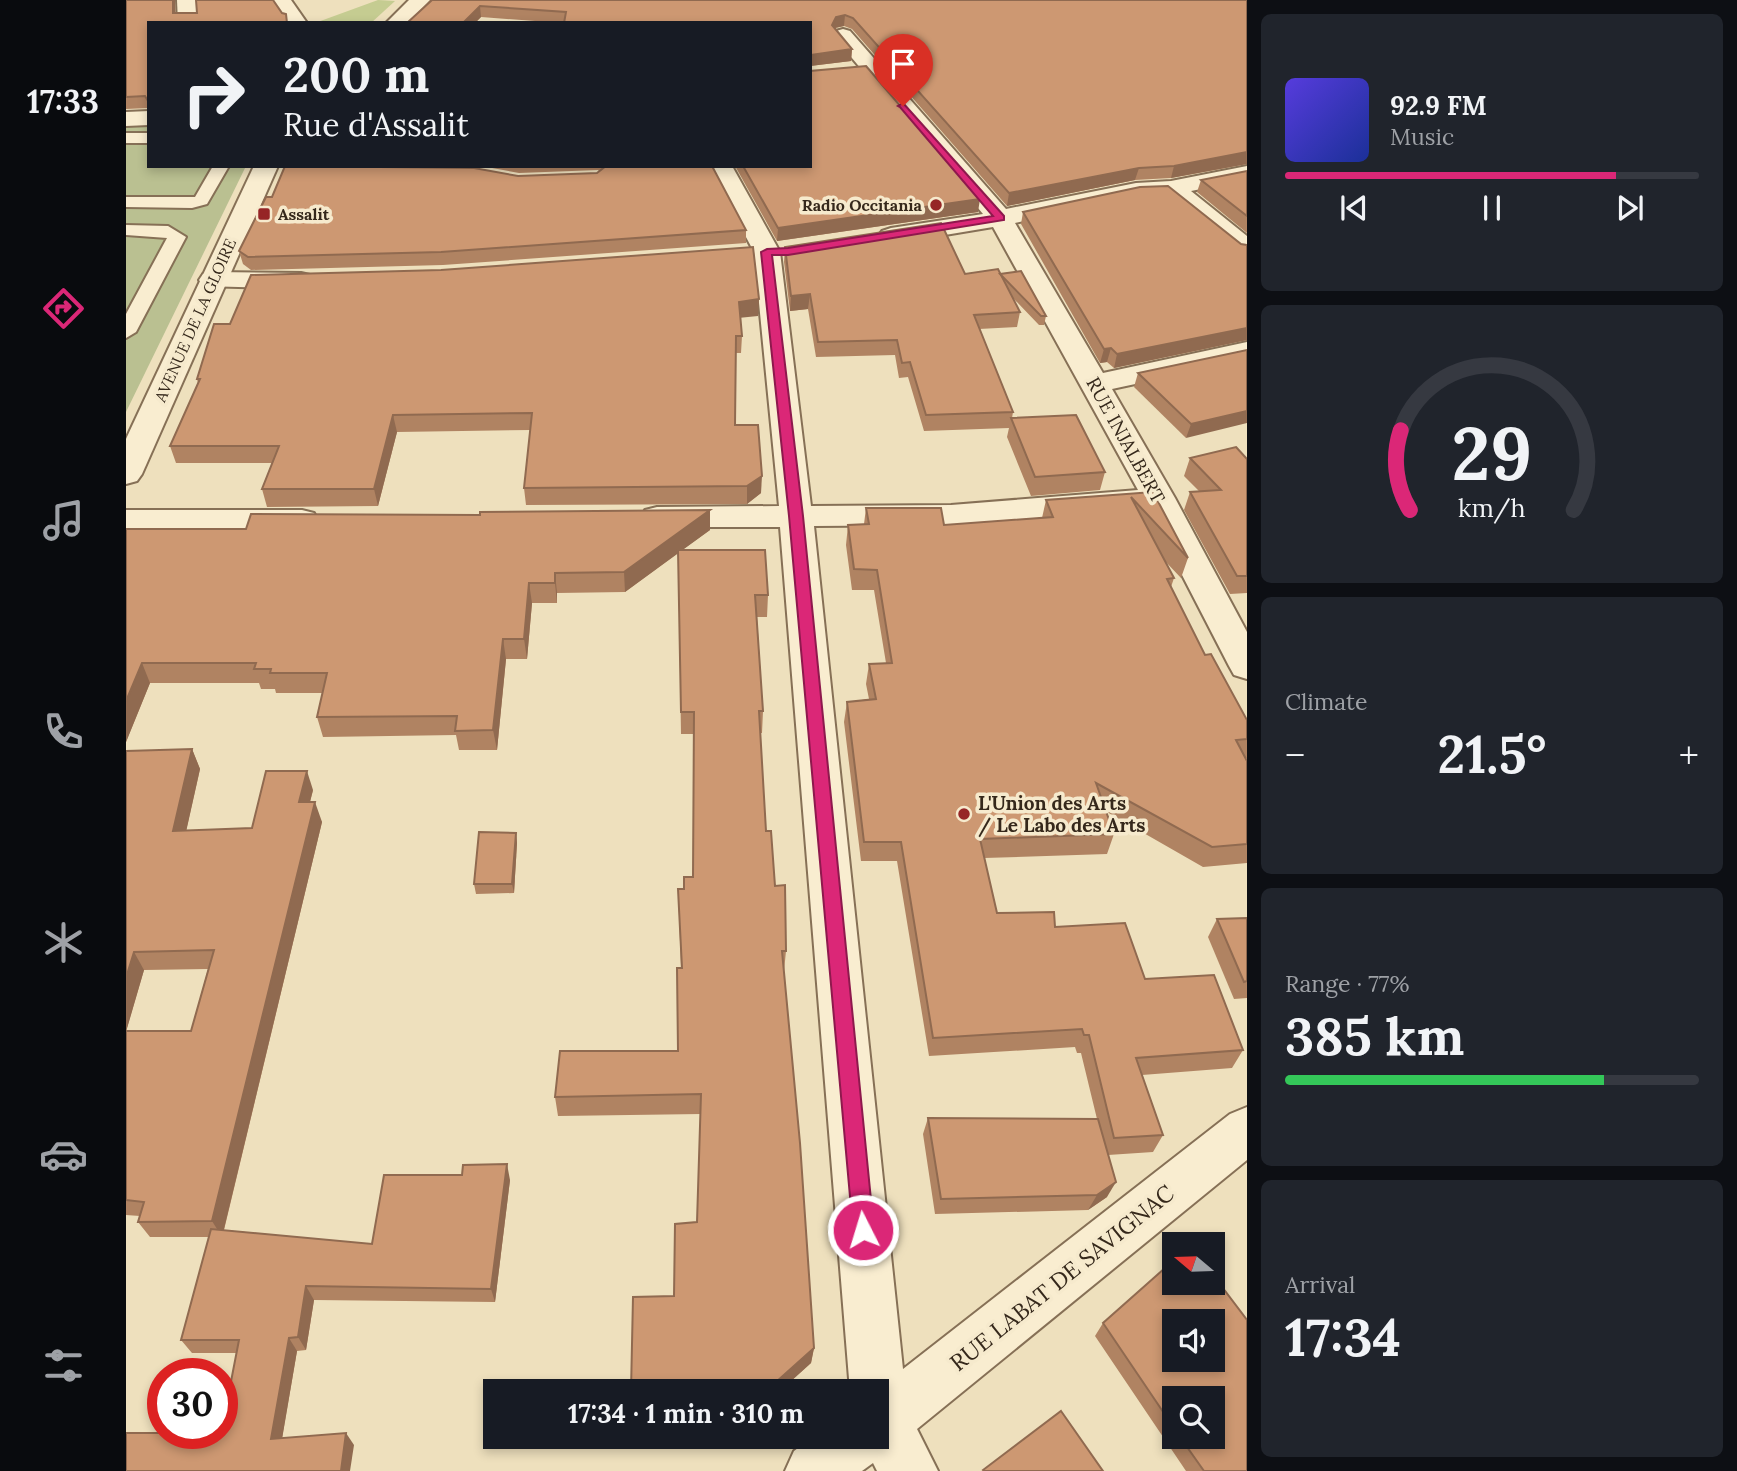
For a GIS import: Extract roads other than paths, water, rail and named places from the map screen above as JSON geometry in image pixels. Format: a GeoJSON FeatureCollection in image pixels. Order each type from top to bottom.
{"type":"FeatureCollection","features":[{"type":"Feature","properties":{"kind":"street"},"geometry":{"type":"LineString","coordinates":[[187,0],[188,21]]}},
{"type":"Feature","properties":{"kind":"street"},"geometry":{"type":"LineString","coordinates":[[281,0],[296,21]]}},
{"type":"Feature","properties":{"kind":"street"},"geometry":{"type":"LineString","coordinates":[[398,21],[420,0]]}},
{"type":"Feature","properties":{"kind":"street","name":"RUE INJALBERT"},"geometry":{"type":"LineString","coordinates":[[843,35],[1000,218],[1159,498],[1237,629],[1247,666]]}},
{"type":"Feature","properties":{"kind":"street"},"geometry":{"type":"LineString","coordinates":[[846,71],[870,68]]}},
{"type":"Feature","properties":{"kind":"street"},"geometry":{"type":"LineString","coordinates":[[126,119],[147,118]]}},
{"type":"Feature","properties":{"kind":"street","name":"AVENUE DE LA GLOIRE"},"geometry":{"type":"LineString","coordinates":[[126,474],[212,280],[271,168]]}},
{"type":"Feature","properties":{"kind":"street"},"geometry":{"type":"LineString","coordinates":[[721,168],[766,252],[796,516],[869,1379]]}},
{"type":"Feature","properties":{"kind":"street"},"geometry":{"type":"LineString","coordinates":[[867,240],[1000,218],[1136,190],[1171,188],[1247,173]]}},
{"type":"Feature","properties":{"kind":"street"},"geometry":{"type":"LineString","coordinates":[[1171,188],[1247,249]]}},
{"type":"Feature","properties":{"kind":"street"},"geometry":{"type":"LineString","coordinates":[[212,280],[323,281]]}},
{"type":"Feature","properties":{"kind":"street"},"geometry":{"type":"LineString","coordinates":[[1094,384],[1247,351]]}},
{"type":"Feature","properties":{"kind":"street"},"geometry":{"type":"LineString","coordinates":[[628,518],[951,515],[1159,498]]}},
{"type":"Feature","properties":{"kind":"street"},"geometry":{"type":"LineString","coordinates":[[126,521],[335,520]]}},
{"type":"Feature","properties":{"kind":"street","name":"RUE LABAT DE SAVIGNAC"},"geometry":{"type":"LineString","coordinates":[[889,1415],[1245,1136]]}},
{"type":"Feature","properties":{"kind":"street"},"geometry":{"type":"LineString","coordinates":[[889,1447],[909,1471]]}},
{"type":"Feature","properties":{"kind":"street","name":"RUE LABAT DE SAVIGNAC"},"geometry":{"type":"LineString","coordinates":[[814,1471],[844,1449]]}},
{"type":"Feature","properties":{"kind":"lane"},"geometry":{"type":"LineString","coordinates":[[126,138],[147,138]]}},
{"type":"Feature","properties":{"kind":"lane"},"geometry":{"type":"LineString","coordinates":[[126,202],[192,203],[201,200],[219,168]]}},
{"type":"Feature","properties":{"kind":"lane"},"geometry":{"type":"LineString","coordinates":[[126,230],[168,231],[177,237],[132,311],[126,332]]}},
{"type":"Feature","properties":{"kind":"place","name":"Radio Occitania"},"geometry":{"type":"Point","coordinates":[936,205]}},
{"type":"Feature","properties":{"kind":"place","name":"Assalit"},"geometry":{"type":"Point","coordinates":[264,214]}},
{"type":"Feature","properties":{"kind":"place","name":"L'Union des Arts / Le Labo des Arts"},"geometry":{"type":"Point","coordinates":[964,814]}}]}
